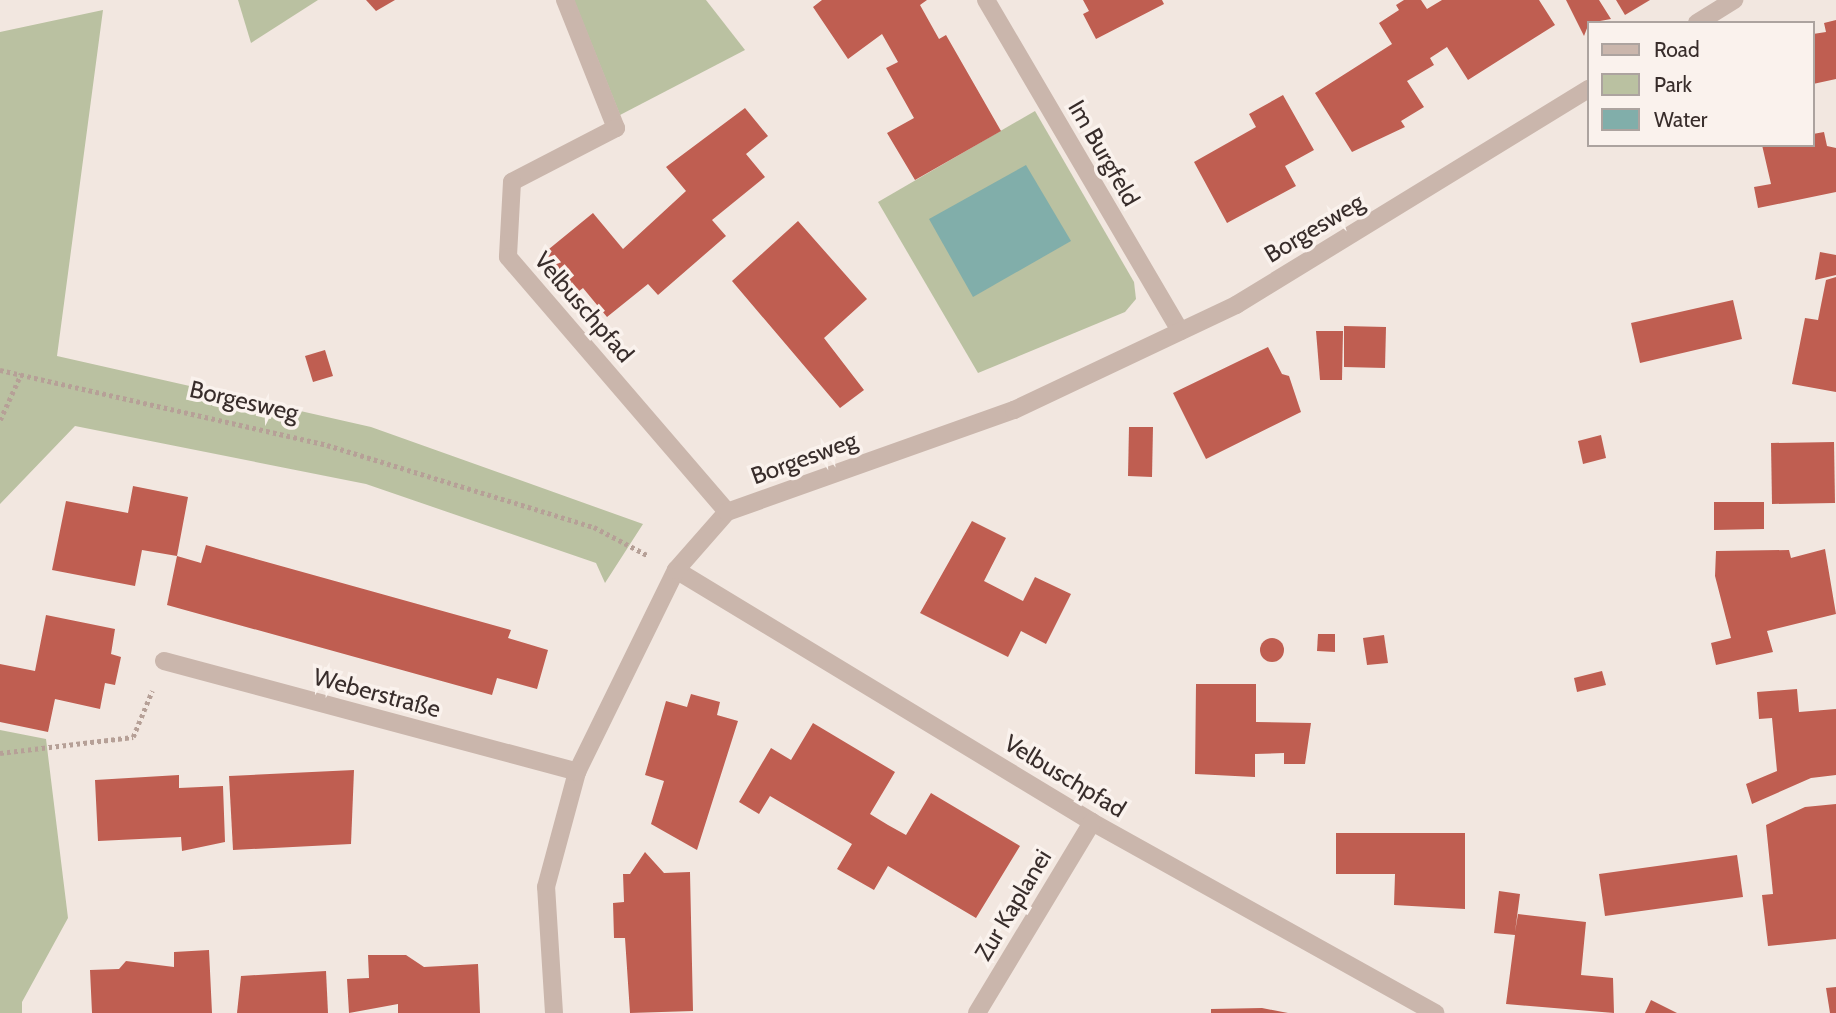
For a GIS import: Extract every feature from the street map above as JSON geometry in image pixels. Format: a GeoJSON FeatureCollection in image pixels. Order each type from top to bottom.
{"type":"FeatureCollection","features":[{"type":"Feature","properties":{"kind":"street","name":"Velbuschpfad"},"geometry":{"type":"LineString","coordinates":[[565,0],[615,128],[512,182],[508,257],[727,512]]}},
{"type":"Feature","properties":{"kind":"street","name":"Im Burgfeld"},"geometry":{"type":"LineString","coordinates":[[986,0],[1180,331]]}},
{"type":"Feature","properties":{"kind":"street"},"geometry":{"type":"LineString","coordinates":[[1700,21],[1734,0]]}},
{"type":"Feature","properties":{"kind":"street","name":"Borgesweg"},"geometry":{"type":"LineString","coordinates":[[676,569],[727,512],[1014,410],[1236,305],[1588,90]]}},
{"type":"Feature","properties":{"kind":"street","name":"Velbuschpfad"},"geometry":{"type":"LineString","coordinates":[[676,569],[1092,822],[1435,1013]]}},
{"type":"Feature","properties":{"kind":"street"},"geometry":{"type":"LineString","coordinates":[[554,1013],[546,887],[577,772],[676,569]]}},
{"type":"Feature","properties":{"kind":"street","name":"Weberstraße"},"geometry":{"type":"LineString","coordinates":[[164,662],[577,772]]}},
{"type":"Feature","properties":{"kind":"street","name":"Zur Kaplanei"},"geometry":{"type":"LineString","coordinates":[[977,1013],[1092,822]]}},
{"type":"Feature","properties":{"kind":"path","name":"Borgesweg"},"geometry":{"type":"LineString","coordinates":[[0,370],[327,446],[594,527],[676,569]]}},
{"type":"Feature","properties":{"kind":"path"},"geometry":{"type":"LineString","coordinates":[[0,419],[21,374]]}},
{"type":"Feature","properties":{"kind":"path"},"geometry":{"type":"LineString","coordinates":[[0,753],[133,737],[164,662]]}},
{"type":"Feature","properties":{"kind":"green space"},"geometry":{"type":"Polygon","coordinates":[[[238,0],[318,0],[251,43],[238,0]]]}},
{"type":"Feature","properties":{"kind":"green space"},"geometry":{"type":"Polygon","coordinates":[[[574,0],[706,0],[745,50],[620,115],[574,0]]]}},
{"type":"Feature","properties":{"kind":"green space"},"geometry":{"type":"Polygon","coordinates":[[[103,10],[57,356],[371,427],[643,524],[605,583],[596,563],[366,484],[75,426],[0,504],[0,32],[103,10]]]}},
{"type":"Feature","properties":{"kind":"green space"},"geometry":{"type":"Polygon","coordinates":[[[1035,111],[1134,282],[1136,299],[1125,312],[978,373],[878,202],[1035,111]]]}},
{"type":"Feature","properties":{"kind":"green space"},"geometry":{"type":"Polygon","coordinates":[[[0,730],[46,739],[68,918],[22,1002],[22,1013],[0,1013],[0,730]]]}},
{"type":"Feature","properties":{"kind":"water"},"geometry":{"type":"Polygon","coordinates":[[[1026,165],[1071,241],[973,297],[929,219],[1026,165]]]}},
{"type":"Feature","properties":{"kind":"building"},"geometry":{"type":"Polygon","coordinates":[[[366,0],[395,0],[376,11],[366,0]]]}},
{"type":"Feature","properties":{"kind":"building"},"geometry":{"type":"Polygon","coordinates":[[[822,0],[927,0],[920,5],[939,39],[946,35],[1001,131],[915,180],[887,133],[914,118],[886,68],[898,62],[882,34],[848,59],[813,7],[822,0]]]}},
{"type":"Feature","properties":{"kind":"building"},"geometry":{"type":"Polygon","coordinates":[[[1083,0],[1162,0],[1164,4],[1096,39],[1083,14],[1089,11],[1083,0]]]}},
{"type":"Feature","properties":{"kind":"building"},"geometry":{"type":"Polygon","coordinates":[[[1404,0],[1421,0],[1427,9],[1442,0],[1539,0],[1555,25],[1468,80],[1447,47],[1430,58],[1434,65],[1407,81],[1424,107],[1401,121],[1405,127],[1352,152],[1315,93],[1392,44],[1379,23],[1399,10],[1396,5],[1404,0]]]}},
{"type":"Feature","properties":{"kind":"building"},"geometry":{"type":"Polygon","coordinates":[[[1566,0],[1599,0],[1611,19],[1588,21],[1584,36],[1566,0]]]}},
{"type":"Feature","properties":{"kind":"building"},"geometry":{"type":"Polygon","coordinates":[[[1616,0],[1650,0],[1625,15],[1616,0]]]}},
{"type":"Feature","properties":{"kind":"building"},"geometry":{"type":"Polygon","coordinates":[[[1836,20],[1836,79],[1815,84],[1815,34],[1826,32],[1824,23],[1836,20]]]}},
{"type":"Feature","properties":{"kind":"building"},"geometry":{"type":"Polygon","coordinates":[[[1283,95],[1314,150],[1285,166],[1296,186],[1227,223],[1194,162],[1256,127],[1249,114],[1283,95]]]}},
{"type":"Feature","properties":{"kind":"building"},"geometry":{"type":"Polygon","coordinates":[[[745,108],[768,136],[746,154],[765,177],[712,220],[726,236],[658,295],[648,284],[607,317],[583,288],[570,298],[538,258],[593,213],[623,249],[686,191],[666,167],[745,108]]]}},
{"type":"Feature","properties":{"kind":"building"},"geometry":{"type":"Polygon","coordinates":[[[1824,132],[1827,146],[1836,148],[1836,192],[1758,208],[1754,187],[1771,184],[1762,147],[1815,147],[1815,134],[1824,132]]]}},
{"type":"Feature","properties":{"kind":"building"},"geometry":{"type":"Polygon","coordinates":[[[798,221],[867,299],[824,338],[864,390],[840,408],[732,281],[798,221]]]}},
{"type":"Feature","properties":{"kind":"building"},"geometry":{"type":"Polygon","coordinates":[[[1820,252],[1836,255],[1836,275],[1815,280],[1820,252]]]}},
{"type":"Feature","properties":{"kind":"building"},"geometry":{"type":"Polygon","coordinates":[[[1836,277],[1836,392],[1792,384],[1805,318],[1818,320],[1826,280],[1836,277]]]}},
{"type":"Feature","properties":{"kind":"building"},"geometry":{"type":"Polygon","coordinates":[[[1733,300],[1742,339],[1640,363],[1631,323],[1733,300]]]}},
{"type":"Feature","properties":{"kind":"building"},"geometry":{"type":"Polygon","coordinates":[[[1344,326],[1386,327],[1385,368],[1344,367],[1344,326]]]}},
{"type":"Feature","properties":{"kind":"building"},"geometry":{"type":"Polygon","coordinates":[[[1316,331],[1343,331],[1342,380],[1320,380],[1316,331]]]}},
{"type":"Feature","properties":{"kind":"building"},"geometry":{"type":"Polygon","coordinates":[[[1268,347],[1282,374],[1289,376],[1301,412],[1206,459],[1173,393],[1268,347]]]}},
{"type":"Feature","properties":{"kind":"building"},"geometry":{"type":"Polygon","coordinates":[[[325,350],[333,376],[313,382],[305,356],[325,350]]]}},
{"type":"Feature","properties":{"kind":"building"},"geometry":{"type":"Polygon","coordinates":[[[1129,427],[1153,427],[1152,477],[1128,476],[1129,427]]]}},
{"type":"Feature","properties":{"kind":"building"},"geometry":{"type":"Polygon","coordinates":[[[1601,435],[1606,458],[1583,464],[1578,441],[1601,435]]]}},
{"type":"Feature","properties":{"kind":"building"},"geometry":{"type":"Polygon","coordinates":[[[1834,442],[1835,503],[1772,504],[1771,443],[1834,442]]]}},
{"type":"Feature","properties":{"kind":"building"},"geometry":{"type":"Polygon","coordinates":[[[133,486],[188,497],[177,556],[142,550],[135,586],[52,570],[66,501],[128,513],[133,486]]]}},
{"type":"Feature","properties":{"kind":"building"},"geometry":{"type":"Polygon","coordinates":[[[1714,502],[1764,502],[1764,529],[1714,530],[1714,502]]]}},
{"type":"Feature","properties":{"kind":"building"},"geometry":{"type":"Polygon","coordinates":[[[972,521],[1006,538],[984,581],[1023,601],[1035,577],[1071,594],[1046,644],[1021,631],[1008,657],[920,613],[972,521]]]}},
{"type":"Feature","properties":{"kind":"building"},"geometry":{"type":"Polygon","coordinates":[[[206,545],[511,630],[508,638],[548,650],[537,689],[497,678],[492,695],[167,605],[177,556],[201,563],[206,545]]]}},
{"type":"Feature","properties":{"kind":"building"},"geometry":{"type":"Polygon","coordinates":[[[1825,549],[1836,614],[1767,631],[1773,652],[1716,665],[1711,643],[1731,638],[1715,576],[1716,551],[1789,550],[1791,558],[1825,549]]]}},
{"type":"Feature","properties":{"kind":"building"},"geometry":{"type":"Polygon","coordinates":[[[46,615],[115,629],[111,654],[121,657],[115,685],[105,683],[100,709],[55,699],[48,732],[0,722],[0,664],[35,671],[46,615]]]}},
{"type":"Feature","properties":{"kind":"building"},"geometry":{"type":"Polygon","coordinates":[[[1318,634],[1335,634],[1335,652],[1317,651],[1318,634]]]}},
{"type":"Feature","properties":{"kind":"building"},"geometry":{"type":"Polygon","coordinates":[[[1384,635],[1388,663],[1367,665],[1363,638],[1384,635]]]}},
{"type":"Feature","properties":{"kind":"building"},"geometry":{"type":"Polygon","coordinates":[[[1272,638],[1280,642],[1284,650],[1280,658],[1272,662],[1264,658],[1260,650],[1264,642],[1272,638]]]}},
{"type":"Feature","properties":{"kind":"building"},"geometry":{"type":"Polygon","coordinates":[[[1602,671],[1606,685],[1577,692],[1574,678],[1602,671]]]}},
{"type":"Feature","properties":{"kind":"building"},"geometry":{"type":"Polygon","coordinates":[[[1196,684],[1256,684],[1256,722],[1311,723],[1305,764],[1284,764],[1284,753],[1255,754],[1255,777],[1195,774],[1196,684]]]}},
{"type":"Feature","properties":{"kind":"building"},"geometry":{"type":"Polygon","coordinates":[[[1797,689],[1799,712],[1836,709],[1836,775],[1811,778],[1752,804],[1746,784],[1777,771],[1772,718],[1759,719],[1757,692],[1797,689]]]}},
{"type":"Feature","properties":{"kind":"building"},"geometry":{"type":"Polygon","coordinates":[[[691,694],[720,702],[717,715],[738,721],[697,850],[651,824],[664,781],[645,775],[666,701],[687,707],[691,694]]]}},
{"type":"Feature","properties":{"kind":"building"},"geometry":{"type":"Polygon","coordinates":[[[813,723],[895,772],[870,814],[888,825],[906,835],[931,793],[1020,846],[976,918],[888,866],[874,890],[837,869],[852,844],[770,796],[759,814],[739,802],[771,748],[791,760],[813,723]]]}},
{"type":"Feature","properties":{"kind":"building"},"geometry":{"type":"Polygon","coordinates":[[[354,770],[351,844],[233,850],[229,776],[354,770]]]}},
{"type":"Feature","properties":{"kind":"building"},"geometry":{"type":"Polygon","coordinates":[[[179,775],[179,788],[223,786],[225,842],[182,851],[181,837],[98,841],[95,780],[179,775]]]}},
{"type":"Feature","properties":{"kind":"building"},"geometry":{"type":"Polygon","coordinates":[[[1836,804],[1836,939],[1768,946],[1762,895],[1773,894],[1766,825],[1805,807],[1836,804]]]}},
{"type":"Feature","properties":{"kind":"building"},"geometry":{"type":"Polygon","coordinates":[[[1336,833],[1465,833],[1465,909],[1394,905],[1395,874],[1336,874],[1336,833]]]}},
{"type":"Feature","properties":{"kind":"building"},"geometry":{"type":"Polygon","coordinates":[[[645,852],[664,873],[690,872],[693,1011],[630,1013],[625,938],[614,938],[613,903],[624,902],[623,874],[630,874],[645,852]]]}},
{"type":"Feature","properties":{"kind":"building"},"geometry":{"type":"Polygon","coordinates":[[[1737,855],[1743,897],[1605,916],[1599,874],[1737,855]]]}},
{"type":"Feature","properties":{"kind":"building"},"geometry":{"type":"Polygon","coordinates":[[[1499,891],[1520,894],[1515,932],[1518,914],[1586,922],[1581,975],[1613,978],[1614,1013],[1506,1004],[1515,935],[1494,933],[1499,891]]]}},
{"type":"Feature","properties":{"kind":"building"},"geometry":{"type":"Polygon","coordinates":[[[209,950],[212,1013],[92,1013],[90,970],[119,969],[126,961],[174,967],[174,952],[209,950]]]}},
{"type":"Feature","properties":{"kind":"building"},"geometry":{"type":"Polygon","coordinates":[[[368,955],[406,955],[424,967],[478,964],[480,1013],[398,1013],[398,1004],[349,1013],[347,979],[369,978],[368,955]]]}},
{"type":"Feature","properties":{"kind":"building"},"geometry":{"type":"Polygon","coordinates":[[[326,971],[328,1013],[237,1013],[241,976],[326,971]]]}},
{"type":"Feature","properties":{"kind":"building"},"geometry":{"type":"Polygon","coordinates":[[[1836,987],[1836,1013],[1830,1013],[1826,988],[1836,987]]]}},
{"type":"Feature","properties":{"kind":"building"},"geometry":{"type":"Polygon","coordinates":[[[1651,1000],[1677,1013],[1645,1013],[1651,1000]]]}},
{"type":"Feature","properties":{"kind":"building"},"geometry":{"type":"Polygon","coordinates":[[[1262,1008],[1288,1013],[1211,1013],[1211,1009],[1262,1008]]]}}]}
